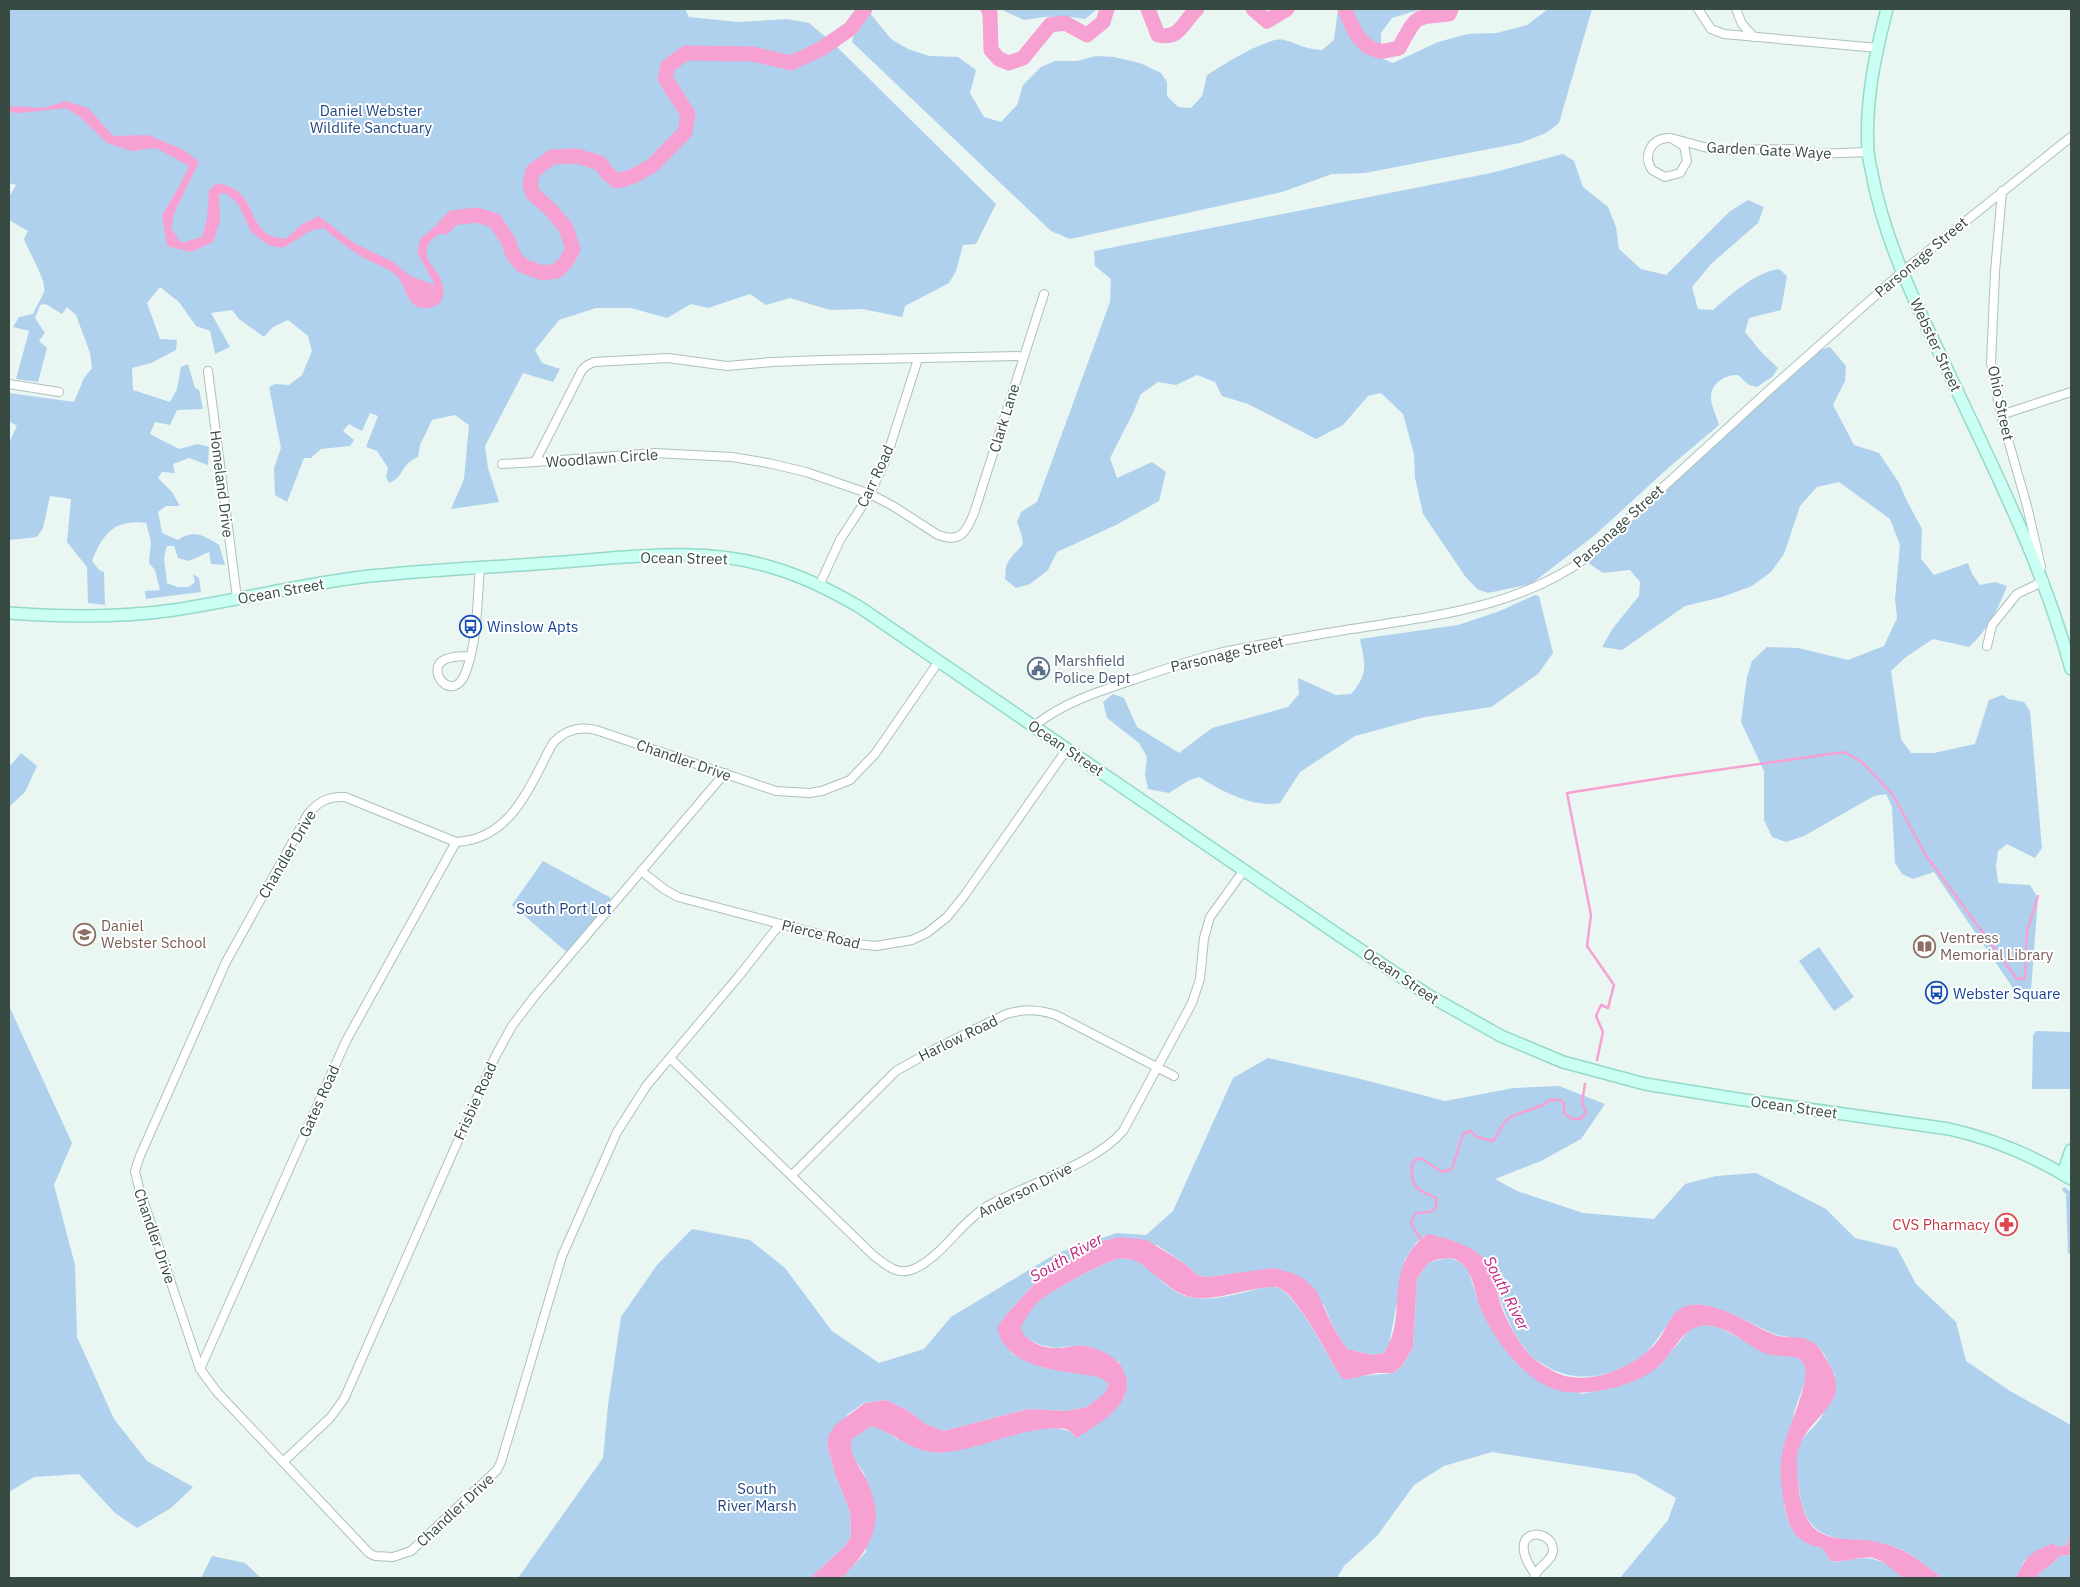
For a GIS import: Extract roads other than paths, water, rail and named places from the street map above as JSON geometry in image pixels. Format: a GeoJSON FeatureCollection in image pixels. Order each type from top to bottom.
{"type":"FeatureCollection","features":[{"type":"Feature","properties":{"kind":"main road","name":"Webster Street"},"geometry":{"type":"LineString","coordinates":[[1887,9],[1870,91],[1868,152],[1881,216],[1902,272],[2044,582],[2071,668]]}},
{"type":"Feature","properties":{"kind":"main road","name":"Ocean Street"},"geometry":{"type":"LineString","coordinates":[[9,613],[73,616],[173,610],[353,578],[480,567],[701,555],[760,564],[819,586],[861,608],[1436,999],[1495,1033],[1540,1054],[1645,1084],[1949,1129],[2010,1146],[2069,1174]]}},
{"type":"Feature","properties":{"kind":"main road"},"geometry":{"type":"LineString","coordinates":[[2069,1174],[2071,1150]]}},
{"type":"Feature","properties":{"kind":"street"},"geometry":{"type":"LineString","coordinates":[[1736,9],[1742,24],[1754,37]]}},
{"type":"Feature","properties":{"kind":"street"},"geometry":{"type":"LineString","coordinates":[[1701,11],[1711,28],[1716,32],[1878,48]]}},
{"type":"Feature","properties":{"kind":"street","name":"Parsonage Street"},"geometry":{"type":"LineString","coordinates":[[1034,726],[1050,714],[1067,705],[1100,691],[1182,663],[1222,652],[1442,614],[1526,591],[1564,574],[1586,558],[1747,410],[1902,272],[2071,137]]}},
{"type":"Feature","properties":{"kind":"street"},"geometry":{"type":"LineString","coordinates":[[1671,138],[1684,146],[1687,160],[1680,173],[1665,178],[1652,170],[1648,155],[1649,150],[1660,139],[1671,138]]}},
{"type":"Feature","properties":{"kind":"street","name":"Garden Gate Waye"},"geometry":{"type":"LineString","coordinates":[[1671,138],[1715,150],[1794,149],[1816,154],[1868,152]]}},
{"type":"Feature","properties":{"kind":"street","name":"Ohio Street"},"geometry":{"type":"LineString","coordinates":[[2002,191],[1995,272],[1992,363],[2001,415],[2027,506],[2044,582]]}},
{"type":"Feature","properties":{"kind":"street","name":"Clark Lane"},"geometry":{"type":"LineString","coordinates":[[958,537],[968,527],[974,513],[1044,294]]}},
{"type":"Feature","properties":{"kind":"street","name":"Woodlawn Circle"},"geometry":{"type":"LineString","coordinates":[[535,462],[582,370],[594,362],[668,358],[727,366],[822,360],[1023,356]]}},
{"type":"Feature","properties":{"kind":"street","name":"Carr Road"},"geometry":{"type":"LineString","coordinates":[[819,586],[840,540],[870,494],[886,460],[918,359]]}},
{"type":"Feature","properties":{"kind":"street","name":"Homeland Drive"},"geometry":{"type":"LineString","coordinates":[[208,371],[237,598]]}},
{"type":"Feature","properties":{"kind":"street"},"geometry":{"type":"LineString","coordinates":[[9,384],[59,392]]}},
{"type":"Feature","properties":{"kind":"street"},"geometry":{"type":"LineString","coordinates":[[2001,415],[2071,392]]}},
{"type":"Feature","properties":{"kind":"street","name":"Woodlawn Circle"},"geometry":{"type":"LineString","coordinates":[[535,462],[656,453],[732,456],[806,472],[870,494],[893,506],[938,535],[946,538],[958,537]]}},
{"type":"Feature","properties":{"kind":"street"},"geometry":{"type":"LineString","coordinates":[[502,464],[535,462]]}},
{"type":"Feature","properties":{"kind":"street"},"geometry":{"type":"LineString","coordinates":[[470,656],[445,659],[439,664],[437,670],[440,681],[448,686],[458,685],[465,673],[470,656],[475,634],[480,567]]}},
{"type":"Feature","properties":{"kind":"street"},"geometry":{"type":"LineString","coordinates":[[1988,646],[1992,625],[2017,594],[2044,582]]}},
{"type":"Feature","properties":{"kind":"street","name":"Chandler Drive"},"geometry":{"type":"LineString","coordinates":[[780,924],[647,1084],[617,1132],[562,1256],[501,1462],[494,1474],[412,1550],[393,1558],[375,1556],[364,1549],[217,1392],[200,1369],[136,1180],[135,1171],[226,962],[302,824],[314,807],[321,801],[329,798],[350,798],[456,842],[464,841],[484,834],[510,816],[523,801],[559,736],[580,728],[596,730],[776,791],[797,794],[822,791],[850,780],[875,754],[939,662]]}},
{"type":"Feature","properties":{"kind":"street","name":"Pierce Road"},"geometry":{"type":"LineString","coordinates":[[641,871],[664,889],[678,897],[866,946],[912,940],[927,934],[956,907],[1067,749]]}},
{"type":"Feature","properties":{"kind":"street","name":"Frisbie Road"},"geometry":{"type":"LineString","coordinates":[[283,1462],[330,1418],[344,1399],[495,1057],[512,1026],[534,997],[725,773]]}},
{"type":"Feature","properties":{"kind":"street","name":"Gates Road"},"geometry":{"type":"LineString","coordinates":[[200,1369],[346,1042],[456,842]]}},
{"type":"Feature","properties":{"kind":"street","name":"Anderson Drive"},"geometry":{"type":"LineString","coordinates":[[670,1058],[879,1260],[899,1272],[909,1271],[926,1263],[968,1220],[985,1207],[1097,1153],[1114,1141],[1128,1122],[1192,1004],[1197,989],[1207,923],[1244,870]]}},
{"type":"Feature","properties":{"kind":"street","name":"Harlow Road"},"geometry":{"type":"LineString","coordinates":[[792,1176],[896,1071],[935,1049],[1006,1014],[1029,1010],[1046,1012],[1064,1019],[1174,1076]]}},
{"type":"Feature","properties":{"kind":"street"},"geometry":{"type":"LineString","coordinates":[[1534,1534],[1540,1534],[1550,1542],[1553,1549],[1548,1560],[1534,1576],[1523,1555],[1522,1546],[1527,1538],[1534,1534]]}},
{"type":"Feature","properties":{"kind":"waterway"},"geometry":{"type":"LineString","coordinates":[[444,227],[453,218],[476,215],[494,220],[508,240],[513,255],[523,266],[543,273],[557,271],[566,262],[573,249],[566,228],[551,210],[533,194],[530,184],[533,171],[552,157],[577,156],[600,163],[608,174],[617,181],[634,176],[653,165],[685,132],[688,114],[665,78],[668,66],[686,53],[753,54],[791,63],[821,49],[850,29],[865,9]]}},
{"type":"Feature","properties":{"kind":"waterway"},"geometry":{"type":"LineString","coordinates":[[988,9],[990,13],[991,50],[999,59],[1009,63],[1023,58],[1050,25],[1065,23],[1087,35],[1103,22],[1107,9]]}},
{"type":"Feature","properties":{"kind":"waterway"},"geometry":{"type":"LineString","coordinates":[[1148,9],[1158,35],[1166,36],[1177,32],[1197,9]]}},
{"type":"Feature","properties":{"kind":"waterway"},"geometry":{"type":"LineString","coordinates":[[1253,9],[1267,21],[1287,9]]}},
{"type":"Feature","properties":{"kind":"waterway"},"geometry":{"type":"LineString","coordinates":[[1345,9],[1353,28],[1361,40],[1372,49],[1379,51],[1399,48],[1417,20],[1428,16],[1449,14],[1451,9]]}},
{"type":"Feature","properties":{"kind":"waterway"},"geometry":{"type":"LineString","coordinates":[[1597,1060],[1603,1032],[1596,1016],[1601,1005],[1608,1008],[1614,985],[1587,946],[1591,915],[1567,793],[1844,752],[1862,762],[1893,795],[1925,854],[2017,979],[2025,978],[2027,931],[2038,896]]}},
{"type":"Feature","properties":{"kind":"waterway"},"geometry":{"type":"LineString","coordinates":[[1422,1241],[1411,1222],[1416,1213],[1430,1212],[1436,1208],[1436,1198],[1416,1187],[1412,1179],[1412,1167],[1416,1159],[1422,1159],[1442,1172],[1452,1169],[1463,1134],[1470,1131],[1477,1137],[1493,1141],[1508,1119],[1545,1104],[1550,1100],[1560,1100],[1564,1103],[1564,1113],[1572,1119],[1580,1119],[1586,1113],[1582,1102],[1585,1084]]}},
{"type":"Feature","properties":{"kind":"place","name":"Winslow Apts"},"geometry":{"type":"Point","coordinates":[471,626]}},
{"type":"Feature","properties":{"kind":"place","name":"Marshfield Police Dept"},"geometry":{"type":"Point","coordinates":[1038,669]}},
{"type":"Feature","properties":{"kind":"place","name":"Daniel Webster School"},"geometry":{"type":"Point","coordinates":[85,934]}},
{"type":"Feature","properties":{"kind":"place","name":"Ventress Memorial Library"},"geometry":{"type":"Point","coordinates":[1924,946]}},
{"type":"Feature","properties":{"kind":"place","name":"Webster Square"},"geometry":{"type":"Point","coordinates":[1937,993]}},
{"type":"Feature","properties":{"kind":"place","name":"CVS Pharmacy"},"geometry":{"type":"Point","coordinates":[2006,1224]}},
{"type":"Feature","properties":{"kind":"park label","name":"Daniel Webster Wildlife Sanctuary"},"geometry":{"type":"Point","coordinates":[371,118]}},
{"type":"Feature","properties":{"kind":"park label","name":"South Port Lot"},"geometry":{"type":"Point","coordinates":[564,908]}},
{"type":"Feature","properties":{"kind":"park label","name":"South River Marsh"},"geometry":{"type":"Point","coordinates":[757,1496]}},
{"type":"Feature","properties":{"kind":"water label","name":"South River"},"geometry":{"type":"Point","coordinates":[1066,1257]}},
{"type":"Feature","properties":{"kind":"water label","name":"South River"},"geometry":{"type":"Point","coordinates":[1507,1293]}}]}
